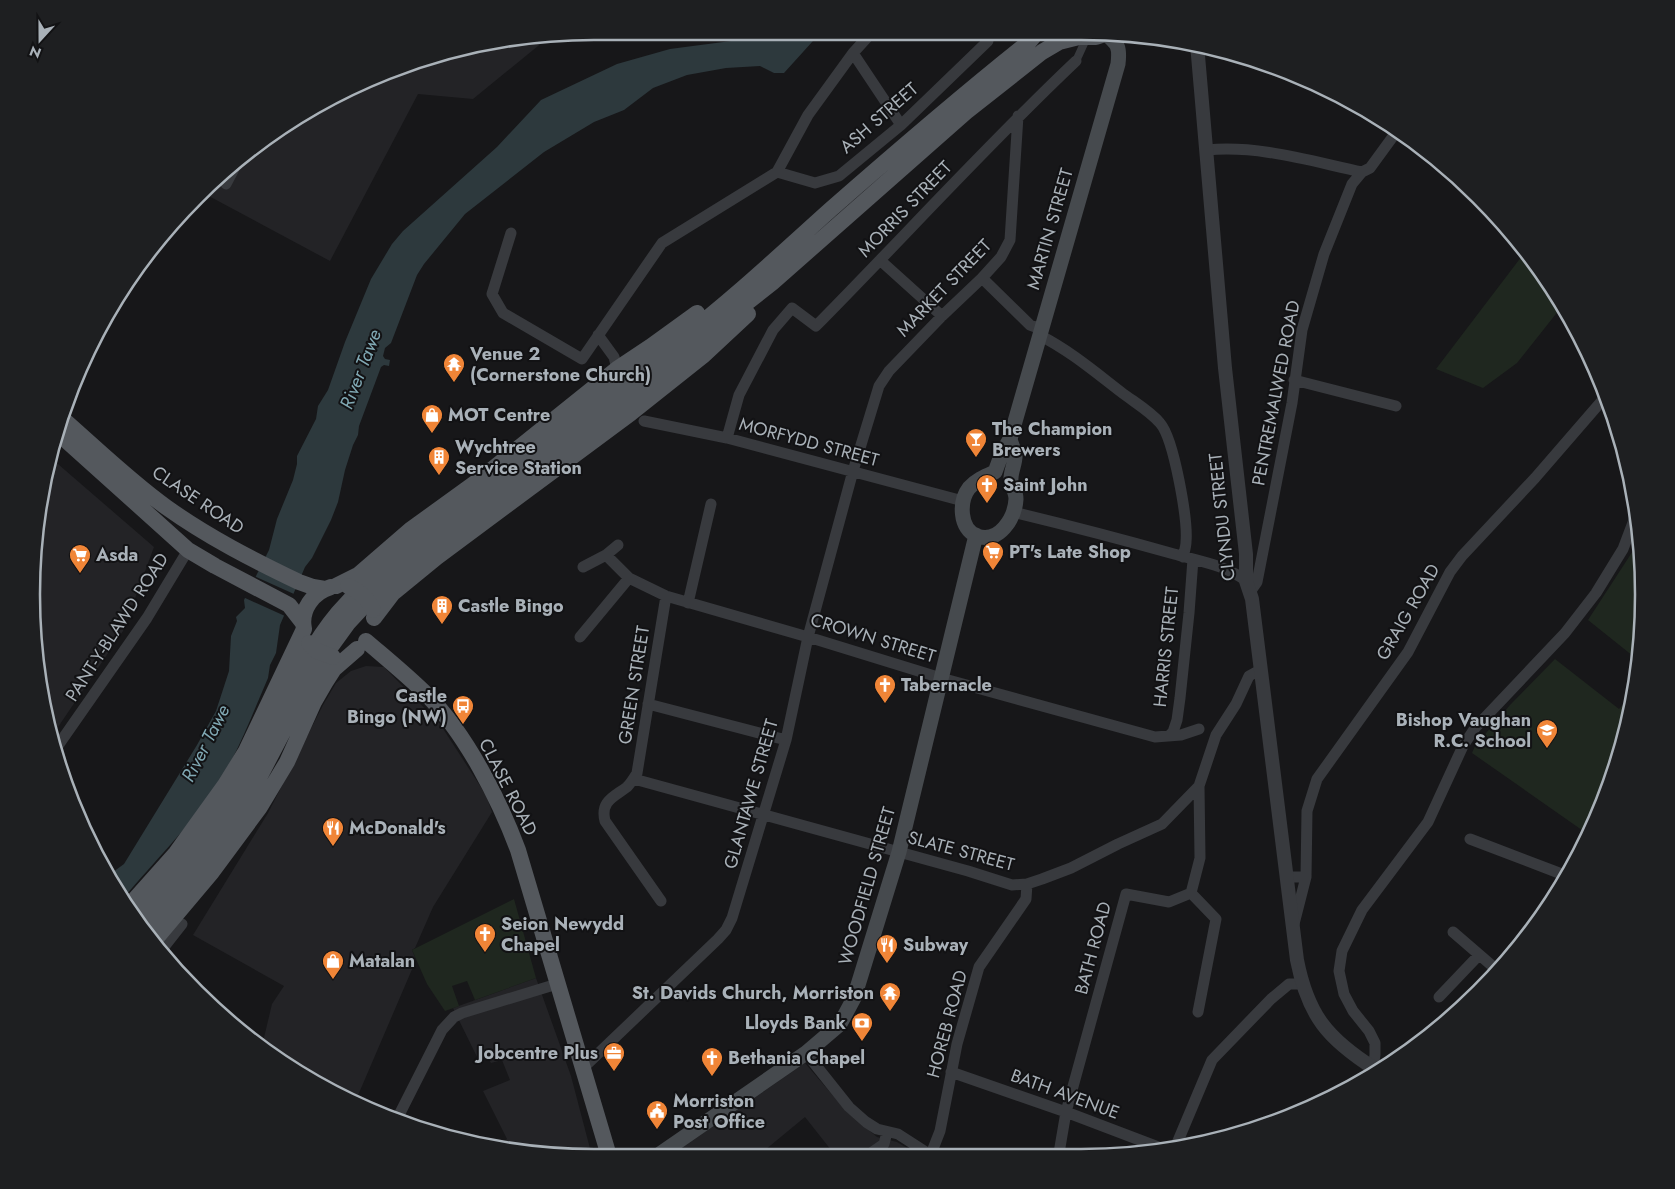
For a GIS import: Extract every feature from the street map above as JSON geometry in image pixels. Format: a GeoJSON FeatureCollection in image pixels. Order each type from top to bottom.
{"type":"FeatureCollection","features":[{"type":"Feature","properties":{"kind":"main road"},"geometry":{"type":"LineString","coordinates":[[140,912],[195,847],[236,791],[256,757],[298,674],[337,614],[356,593],[394,558],[684,337],[944,111],[1031,40]]}},
{"type":"Feature","properties":{"kind":"main road"},"geometry":{"type":"LineString","coordinates":[[148,923],[218,840],[249,797],[319,663],[348,623],[366,603],[404,567],[429,547],[523,478],[772,283],[970,109],[1042,52],[1064,40]]}},
{"type":"Feature","properties":{"kind":"main road","name":"MARTIN STREET"},"geometry":{"type":"LineString","coordinates":[[1010,439],[1118,64],[1119,52],[1117,43],[1114,41]]}},
{"type":"Feature","properties":{"kind":"main road"},"geometry":{"type":"LineString","coordinates":[[132,902],[176,853],[225,785],[246,751],[305,631],[306,607],[313,597],[358,575],[410,530],[475,483],[617,369],[765,267]]}},
{"type":"Feature","properties":{"kind":"main road"},"geometry":{"type":"LineString","coordinates":[[373,614],[392,593],[437,556],[631,413],[704,354],[741,321],[760,301],[772,283]]}},
{"type":"Feature","properties":{"kind":"main road","name":"CLASE ROAD"},"geometry":{"type":"LineString","coordinates":[[67,423],[165,507],[209,536],[299,582],[313,587],[336,587]]}},
{"type":"Feature","properties":{"kind":"main road","name":"CLASE ROAD"},"geometry":{"type":"LineString","coordinates":[[63,437],[188,550],[289,605],[305,631]]}},
{"type":"Feature","properties":{"kind":"main road"},"geometry":{"type":"LineString","coordinates":[[1010,439],[1015,454],[1011,481],[1015,491],[1013,512],[1007,526],[998,534],[985,537],[976,536],[968,530],[965,523],[963,501],[969,489],[982,478],[995,472],[1002,452],[1010,439]]}},
{"type":"Feature","properties":{"kind":"main road"},"geometry":{"type":"LineString","coordinates":[[995,472],[1011,481]]}},
{"type":"Feature","properties":{"kind":"main road","name":"WOODFIELD STREET"},"geometry":{"type":"LineString","coordinates":[[667,1149],[806,1054],[836,1028],[847,1013],[854,998],[899,852],[976,536]]}},
{"type":"Feature","properties":{"kind":"main road"},"geometry":{"type":"LineString","coordinates":[[158,935],[212,872],[260,807],[286,762],[325,683],[334,669],[362,645],[373,630],[373,614],[369,602],[361,593],[336,587]]}},
{"type":"Feature","properties":{"kind":"main road"},"geometry":{"type":"LineString","coordinates":[[305,631],[321,654],[333,657],[345,655],[362,645]]}},
{"type":"Feature","properties":{"kind":"main road","name":"CLASE ROAD"},"geometry":{"type":"LineString","coordinates":[[362,645],[428,696],[473,757],[502,810],[515,842],[607,1149]]}},
{"type":"Feature","properties":{"kind":"main road"},"geometry":{"type":"LineString","coordinates":[[602,1135],[613,1149]]}},
{"type":"Feature","properties":{"kind":"street"},"geometry":{"type":"LineString","coordinates":[[511,233],[492,294],[503,313],[582,359],[662,243],[777,172],[808,115],[853,53],[865,40]]}},
{"type":"Feature","properties":{"kind":"street"},"geometry":{"type":"LineString","coordinates":[[1076,61],[1078,40]]}},
{"type":"Feature","properties":{"kind":"street","name":"ASH STREET"},"geometry":{"type":"LineString","coordinates":[[777,172],[815,183],[839,176],[901,124],[988,41]]}},
{"type":"Feature","properties":{"kind":"street"},"geometry":{"type":"LineString","coordinates":[[853,53],[901,124]]}},
{"type":"Feature","properties":{"kind":"street","name":"CLYNDU STREET"},"geometry":{"type":"LineString","coordinates":[[1198,53],[1225,368],[1248,586],[1302,984],[1320,1023],[1329,1035],[1346,1050],[1371,1067]]}},
{"type":"Feature","properties":{"kind":"street","name":"MORRIS STREET"},"geometry":{"type":"LineString","coordinates":[[727,438],[739,395],[773,330],[792,308],[816,326],[881,261],[1018,116],[1076,61]]}},
{"type":"Feature","properties":{"kind":"street","name":"MARKET STREET"},"geometry":{"type":"LineString","coordinates":[[852,471],[880,386],[889,370],[1002,257],[1010,240],[1018,116]]}},
{"type":"Feature","properties":{"kind":"street","name":"PENTREMALWED ROAD"},"geometry":{"type":"LineString","coordinates":[[1248,586],[1257,582],[1292,403],[1302,330],[1324,254],[1352,184],[1362,172],[1370,168],[1393,136]]}},
{"type":"Feature","properties":{"kind":"street"},"geometry":{"type":"LineString","coordinates":[[1207,150],[1227,148],[1267,151],[1362,172]]}},
{"type":"Feature","properties":{"kind":"street"},"geometry":{"type":"LineString","coordinates":[[226,184],[229,178]]}},
{"type":"Feature","properties":{"kind":"street"},"geometry":{"type":"LineString","coordinates":[[881,261],[942,316]]}},
{"type":"Feature","properties":{"kind":"street","name":"HARRIS STREET"},"geometry":{"type":"LineString","coordinates":[[982,278],[1030,326],[1072,355],[1160,423],[1166,431],[1173,448],[1185,522],[1189,613],[1177,720],[1173,732],[1169,736]]}},
{"type":"Feature","properties":{"kind":"street"},"geometry":{"type":"LineString","coordinates":[[598,335],[614,357],[617,369]]}},
{"type":"Feature","properties":{"kind":"street"},"geometry":{"type":"LineString","coordinates":[[1294,380],[1396,406]]}},
{"type":"Feature","properties":{"kind":"street","name":"GRAIG ROAD"},"geometry":{"type":"LineString","coordinates":[[1294,926],[1306,877],[1307,811],[1317,779],[1408,652],[1450,572],[1462,556],[1535,478],[1601,402]]}},
{"type":"Feature","properties":{"kind":"street","name":"MORFYDD STREET"},"geometry":{"type":"LineString","coordinates":[[644,421],[727,438],[963,501]]}},
{"type":"Feature","properties":{"kind":"street","name":"GLANTAWE STREET"},"geometry":{"type":"LineString","coordinates":[[582,1069],[726,930],[732,918],[786,740],[808,636],[852,471]]}},
{"type":"Feature","properties":{"kind":"street"},"geometry":{"type":"LineString","coordinates":[[688,603],[711,504]]}},
{"type":"Feature","properties":{"kind":"street"},"geometry":{"type":"LineString","coordinates":[[1013,512],[1092,531],[1235,572],[1248,586]]}},
{"type":"Feature","properties":{"kind":"street"},"geometry":{"type":"LineString","coordinates":[[1375,1065],[1375,1043],[1344,994],[1339,971],[1342,951],[1362,910],[1428,822],[1463,746],[1475,728],[1566,633],[1596,593],[1623,549],[1631,529]]}},
{"type":"Feature","properties":{"kind":"street"},"geometry":{"type":"LineString","coordinates":[[583,567],[606,555],[618,544]]}},
{"type":"Feature","properties":{"kind":"street","name":"PANT-Y-BLAWD ROAD"},"geometry":{"type":"LineString","coordinates":[[60,742],[147,618],[188,550]]}},
{"type":"Feature","properties":{"kind":"street","name":"CROWN STREET"},"geometry":{"type":"LineString","coordinates":[[606,555],[629,578],[666,596],[808,636],[941,678],[1155,737],[1199,730]]}},
{"type":"Feature","properties":{"kind":"street"},"geometry":{"type":"LineString","coordinates":[[580,637],[629,578]]}},
{"type":"Feature","properties":{"kind":"street","name":"GREEN STREET"},"geometry":{"type":"LineString","coordinates":[[634,779],[638,774],[666,596]]}},
{"type":"Feature","properties":{"kind":"street"},"geometry":{"type":"LineString","coordinates":[[1198,1012],[1216,919],[1191,893],[1200,858],[1199,786],[1216,735],[1236,704],[1249,676],[1260,670]]}},
{"type":"Feature","properties":{"kind":"street"},"geometry":{"type":"LineString","coordinates":[[648,704],[786,740]]}},
{"type":"Feature","properties":{"kind":"street"},"geometry":{"type":"LineString","coordinates":[[1199,730],[1216,735]]}},
{"type":"Feature","properties":{"kind":"street"},"geometry":{"type":"LineString","coordinates":[[634,779],[629,786],[619,791],[607,802],[603,812],[605,821],[661,901]]}},
{"type":"Feature","properties":{"kind":"street","name":"SLATE STREET"},"geometry":{"type":"LineString","coordinates":[[634,779],[1012,885],[1028,884],[1071,868],[1162,824],[1199,786]]}},
{"type":"Feature","properties":{"kind":"street"},"geometry":{"type":"LineString","coordinates":[[1470,839],[1560,874]]}},
{"type":"Feature","properties":{"kind":"street"},"geometry":{"type":"LineString","coordinates":[[1286,877],[1306,877]]}},
{"type":"Feature","properties":{"kind":"street","name":"HOREB ROAD"},"geometry":{"type":"LineString","coordinates":[[932,1149],[940,1131],[957,1044],[979,968],[1026,899],[1028,884]]}},
{"type":"Feature","properties":{"kind":"street","name":"BATH ROAD"},"geometry":{"type":"LineString","coordinates":[[1060,1149],[1066,1112],[1126,894],[1170,902],[1191,893]]}},
{"type":"Feature","properties":{"kind":"street"},"geometry":{"type":"LineString","coordinates":[[166,945],[182,924]]}},
{"type":"Feature","properties":{"kind":"street"},"geometry":{"type":"LineString","coordinates":[[1453,932],[1492,966]]}},
{"type":"Feature","properties":{"kind":"street"},"geometry":{"type":"LineString","coordinates":[[1439,997],[1479,955]]}},
{"type":"Feature","properties":{"kind":"street"},"geometry":{"type":"LineString","coordinates":[[400,1114],[442,1030],[454,1017],[557,984]]}},
{"type":"Feature","properties":{"kind":"street"},"geometry":{"type":"LineString","coordinates":[[1178,1140],[1212,1060],[1271,999],[1289,984],[1302,984]]}},
{"type":"Feature","properties":{"kind":"street"},"geometry":{"type":"LineString","coordinates":[[806,1054],[850,1107],[866,1122],[877,1129],[898,1134],[922,1149]]}},
{"type":"Feature","properties":{"kind":"street","name":"BATH AVENUE"},"geometry":{"type":"LineString","coordinates":[[951,1072],[1151,1144]]}},
{"type":"Feature","properties":{"kind":"street"},"geometry":{"type":"LineString","coordinates":[[877,1149],[884,1144],[887,1132]]}},
{"type":"Feature","properties":{"kind":"shaded area"},"geometry":{"type":"Polygon","coordinates":[[[542,43],[473,99],[418,94],[330,261],[209,196],[286,133],[349,97],[416,69],[451,59],[486,51],[542,43]]]}},
{"type":"Feature","properties":{"kind":"shaded area"},"geometry":{"type":"Polygon","coordinates":[[[1521,258],[1542,286],[1558,312],[1517,363],[1483,388],[1436,369],[1521,258]]]}},
{"type":"Feature","properties":{"kind":"shaded area","name":"Asda"},"geometry":{"type":"Polygon","coordinates":[[[56,463],[154,547],[123,631],[57,729],[45,667],[41,631],[40,594],[45,522],[56,463]]]}},
{"type":"Feature","properties":{"kind":"shaded area"},"geometry":{"type":"Polygon","coordinates":[[[1633,551],[1635,594],[1631,655],[1588,620],[1633,551]]]}},
{"type":"Feature","properties":{"kind":"shaded area","name":"Bishop Vaughan R.C. School"},"geometry":{"type":"Polygon","coordinates":[[[1555,659],[1619,709],[1624,704],[1606,773],[1582,830],[1472,753],[1475,746],[1510,705],[1555,659]]]}},
{"type":"Feature","properties":{"kind":"shaded area"},"geometry":{"type":"Polygon","coordinates":[[[366,666],[384,667],[440,724],[486,795],[492,812],[433,907],[415,948],[412,950],[416,960],[358,1096],[317,1075],[286,1056],[264,1039],[272,1004],[284,986],[193,935],[268,813],[336,683],[351,671],[366,666]]]}},
{"type":"Feature","properties":{"kind":"shaded area"},"geometry":{"type":"Polygon","coordinates":[[[514,899],[536,978],[475,1000],[467,981],[452,986],[459,1006],[445,1011],[427,984],[412,950],[514,899]]]}},
{"type":"Feature","properties":{"kind":"shaded area"},"geometry":{"type":"Polygon","coordinates":[[[536,978],[571,1076],[590,1149],[558,1148],[505,1141],[507,1139],[483,1091],[510,1080],[502,1060],[491,1063],[488,1058],[479,1061],[453,1008],[536,978]]]}},
{"type":"Feature","properties":{"kind":"shaded area"},"geometry":{"type":"Polygon","coordinates":[[[805,1063],[847,1112],[877,1137],[897,1142],[909,1149],[830,1149],[805,1117],[766,1149],[680,1149],[805,1063]]]}},
{"type":"Feature","properties":{"kind":"water","name":"River Tawe"},"geometry":{"type":"Polygon","coordinates":[[[814,40],[784,73],[774,73],[760,66],[726,68],[687,75],[653,88],[624,110],[594,122],[544,152],[465,214],[424,264],[417,275],[391,343],[385,348],[383,356],[385,359],[390,360],[389,366],[384,365],[381,367],[359,426],[358,435],[345,470],[338,502],[312,558],[305,567],[280,625],[276,653],[270,665],[268,678],[240,744],[219,782],[197,813],[127,894],[114,872],[124,864],[216,711],[229,671],[231,636],[237,621],[236,617],[245,608],[244,600],[269,550],[277,519],[293,480],[297,456],[316,419],[318,406],[328,390],[371,279],[392,244],[403,231],[497,147],[541,100],[617,64],[670,49],[731,41],[814,40]]]}},
{"type":"Feature","properties":{"kind":"pier"},"geometry":{"type":"Polygon","coordinates":[[[254,576],[294,594],[285,616],[243,597],[254,576]]]}},
{"type":"Feature","properties":{"kind":"place","name":"Venue 2 (Cornerstone Church)"},"geometry":{"type":"Point","coordinates":[454,383]}},
{"type":"Feature","properties":{"kind":"place","name":"MOT Centre"},"geometry":{"type":"Point","coordinates":[432,434]}},
{"type":"Feature","properties":{"kind":"place","name":"The Champion Brewers"},"geometry":{"type":"Point","coordinates":[976,458]}},
{"type":"Feature","properties":{"kind":"place","name":"Wychtree Service Station"},"geometry":{"type":"Point","coordinates":[439,476]}},
{"type":"Feature","properties":{"kind":"place","name":"Saint John"},"geometry":{"type":"Point","coordinates":[987,504]}},
{"type":"Feature","properties":{"kind":"place","name":"PT's Late Shop"},"geometry":{"type":"Point","coordinates":[993,571]}},
{"type":"Feature","properties":{"kind":"place","name":"Asda"},"geometry":{"type":"Point","coordinates":[80,574]}},
{"type":"Feature","properties":{"kind":"place","name":"Castle Bingo"},"geometry":{"type":"Point","coordinates":[442,625]}},
{"type":"Feature","properties":{"kind":"place","name":"Tabernacle"},"geometry":{"type":"Point","coordinates":[885,704]}},
{"type":"Feature","properties":{"kind":"place","name":"Castle Bingo (NW)"},"geometry":{"type":"Point","coordinates":[463,725]}},
{"type":"Feature","properties":{"kind":"place","name":"Bishop Vaughan R.C. School"},"geometry":{"type":"Point","coordinates":[1547,749]}},
{"type":"Feature","properties":{"kind":"place","name":"McDonald's"},"geometry":{"type":"Point","coordinates":[333,847]}},
{"type":"Feature","properties":{"kind":"place","name":"Seion Newydd Chapel"},"geometry":{"type":"Point","coordinates":[485,953]}},
{"type":"Feature","properties":{"kind":"place","name":"Subway"},"geometry":{"type":"Point","coordinates":[887,964]}},
{"type":"Feature","properties":{"kind":"place","name":"Matalan"},"geometry":{"type":"Point","coordinates":[333,980]}},
{"type":"Feature","properties":{"kind":"place","name":"St. Davids Church, Morriston"},"geometry":{"type":"Point","coordinates":[890,1012]}},
{"type":"Feature","properties":{"kind":"place","name":"Lloyds Bank"},"geometry":{"type":"Point","coordinates":[862,1042]}},
{"type":"Feature","properties":{"kind":"place","name":"Jobcentre Plus"},"geometry":{"type":"Point","coordinates":[614,1072]}},
{"type":"Feature","properties":{"kind":"place","name":"Bethania Chapel"},"geometry":{"type":"Point","coordinates":[712,1077]}},
{"type":"Feature","properties":{"kind":"place","name":"Morriston Post Office"},"geometry":{"type":"Point","coordinates":[657,1130]}}]}
